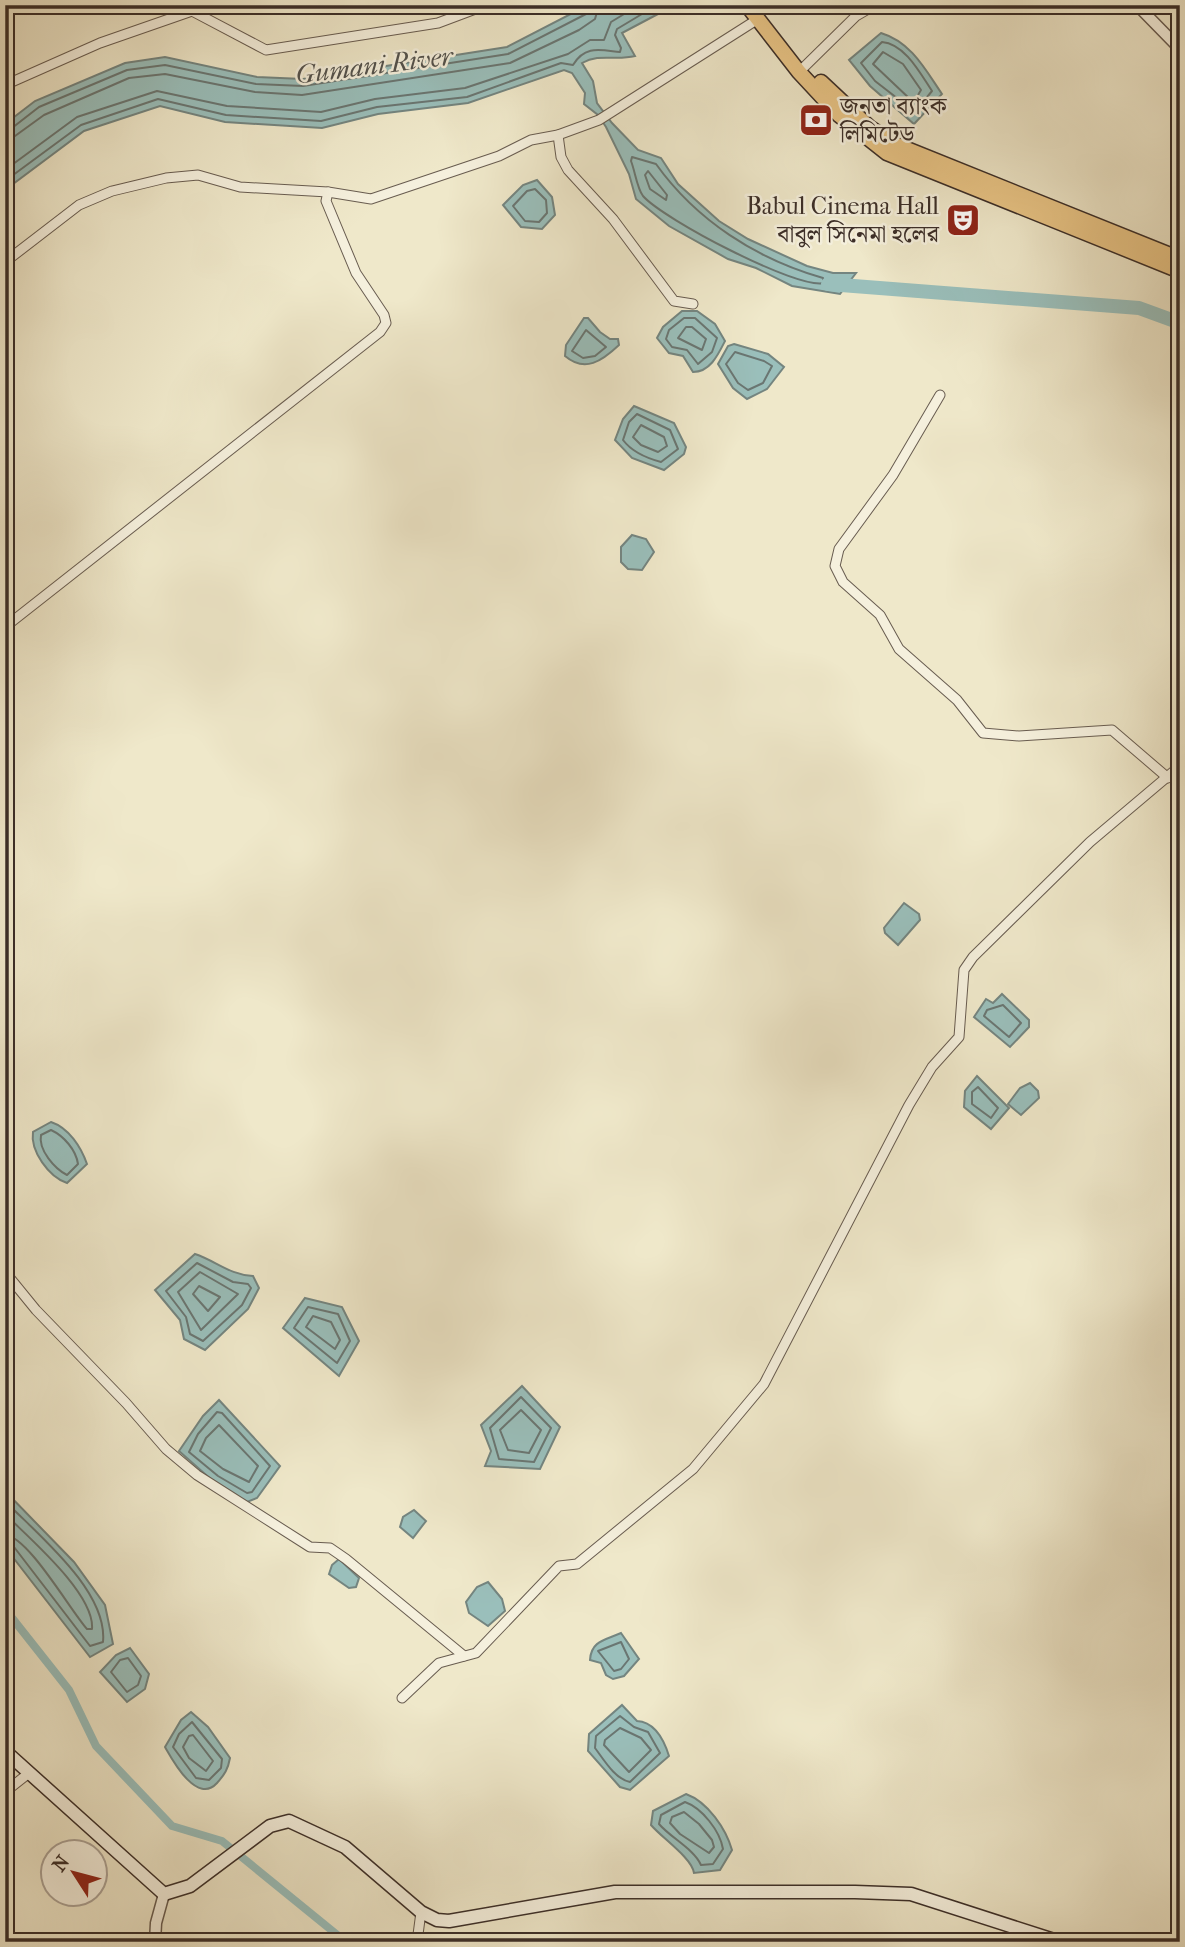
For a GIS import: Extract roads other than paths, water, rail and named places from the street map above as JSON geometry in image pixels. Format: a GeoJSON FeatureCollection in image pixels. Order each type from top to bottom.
{"type":"FeatureCollection","features":[{"type":"Feature","properties":{"kind":"main road"},"geometry":{"type":"LineString","coordinates":[[747,5],[839,115],[887,153],[1180,271]]}},
{"type":"Feature","properties":{"kind":"main road"},"geometry":{"type":"LineString","coordinates":[[802,70],[869,127],[894,144],[1180,259]]}},
{"type":"Feature","properties":{"kind":"main road"},"geometry":{"type":"LineString","coordinates":[[5,1751],[164,1894],[190,1886],[271,1826],[289,1821],[345,1847],[421,1912],[437,1920],[449,1921],[576,1897],[656,1890],[911,1894],[1060,1942]]}},
{"type":"Feature","properties":{"kind":"street"},"geometry":{"type":"LineString","coordinates":[[5,85],[100,43],[192,11],[266,50],[438,23],[486,5]]}},
{"type":"Feature","properties":{"kind":"street"},"geometry":{"type":"LineString","coordinates":[[802,70],[856,16],[874,5]]}},
{"type":"Feature","properties":{"kind":"street"},"geometry":{"type":"LineString","coordinates":[[1137,5],[1180,49]]}},
{"type":"Feature","properties":{"kind":"street"},"geometry":{"type":"LineString","coordinates":[[5,262],[79,205],[112,191],[166,178],[198,175],[240,187],[328,192],[371,199],[499,156],[531,140],[558,135],[604,118],[758,19]]}},
{"type":"Feature","properties":{"kind":"street"},"geometry":{"type":"LineString","coordinates":[[558,135],[561,157],[568,170],[613,219],[657,283],[674,301],[693,304]]}},
{"type":"Feature","properties":{"kind":"street"},"geometry":{"type":"LineString","coordinates":[[5,627],[380,332],[386,323],[384,315],[356,273],[326,201],[328,192]]}},
{"type":"Feature","properties":{"kind":"street"},"geometry":{"type":"LineString","coordinates":[[940,395],[893,475],[839,549],[835,566],[843,582],[880,615],[899,649],[957,700],[983,733],[1019,736],[1112,730],[1168,778]]}},
{"type":"Feature","properties":{"kind":"street"},"geometry":{"type":"LineString","coordinates":[[402,1698],[439,1663],[476,1653],[559,1566],[577,1564],[584,1559],[693,1469],[727,1432],[764,1384],[909,1105],[932,1067],[959,1037],[964,970],[1007,921],[1080,851],[1180,766]]}},
{"type":"Feature","properties":{"kind":"street"},"geometry":{"type":"LineString","coordinates":[[5,1272],[36,1310],[166,1448],[187,1466],[310,1547],[330,1548],[464,1656]]}},
{"type":"Feature","properties":{"kind":"street"},"geometry":{"type":"LineString","coordinates":[[5,1792],[29,1773]]}},
{"type":"Feature","properties":{"kind":"street"},"geometry":{"type":"LineString","coordinates":[[155,1942],[156,1923],[164,1894]]}},
{"type":"Feature","properties":{"kind":"street"},"geometry":{"type":"LineString","coordinates":[[417,1942],[421,1912]]}},
{"type":"Feature","properties":{"kind":"water"},"geometry":{"type":"Polygon","coordinates":[[[588,5],[675,5],[622,33],[635,56],[595,58],[582,63],[593,81],[597,103],[638,150],[661,158],[678,184],[719,221],[748,239],[807,266],[833,273],[856,273],[840,294],[792,286],[756,268],[728,259],[669,226],[636,199],[629,174],[606,127],[598,115],[584,104],[585,93],[572,73],[564,70],[468,103],[378,114],[322,128],[225,122],[160,106],[84,131],[5,190],[5,124],[35,101],[125,63],[165,57],[257,77],[303,79],[507,47],[588,5]]]}},
{"type":"Feature","properties":{"kind":"water"},"geometry":{"type":"Polygon","coordinates":[[[881,33],[892,37],[909,50],[942,94],[914,124],[870,86],[849,60],[881,33]]]}},
{"type":"Feature","properties":{"kind":"water"},"geometry":{"type":"Polygon","coordinates":[[[537,180],[552,197],[555,215],[542,229],[521,227],[503,205],[523,185],[537,180]]]}},
{"type":"Feature","properties":{"kind":"water"},"geometry":{"type":"Polygon","coordinates":[[[682,311],[697,311],[715,324],[725,341],[713,362],[699,371],[693,372],[683,356],[669,353],[657,338],[663,327],[682,311]]]}},
{"type":"Feature","properties":{"kind":"water"},"geometry":{"type":"Polygon","coordinates":[[[584,318],[588,318],[610,339],[618,339],[619,345],[600,360],[579,364],[565,356],[566,345],[584,318]]]}},
{"type":"Feature","properties":{"kind":"water"},"geometry":{"type":"Polygon","coordinates":[[[734,344],[768,354],[784,367],[767,389],[747,399],[733,388],[718,364],[728,346],[734,344]]]}},
{"type":"Feature","properties":{"kind":"water"},"geometry":{"type":"Polygon","coordinates":[[[634,406],[674,423],[686,447],[684,454],[664,470],[632,458],[615,440],[623,419],[634,406]]]}},
{"type":"Feature","properties":{"kind":"water"},"geometry":{"type":"Polygon","coordinates":[[[632,535],[646,539],[654,552],[642,570],[628,569],[621,562],[621,547],[632,535]]]}},
{"type":"Feature","properties":{"kind":"water"},"geometry":{"type":"Polygon","coordinates":[[[904,903],[919,914],[920,920],[898,945],[885,933],[884,928],[904,903]]]}},
{"type":"Feature","properties":{"kind":"water"},"geometry":{"type":"Polygon","coordinates":[[[1002,994],[1029,1020],[1029,1027],[1010,1047],[974,1017],[986,999],[993,1003],[1002,994]]]}},
{"type":"Feature","properties":{"kind":"water"},"geometry":{"type":"Polygon","coordinates":[[[977,1076],[1009,1108],[991,1129],[964,1107],[965,1091],[977,1076]]]}},
{"type":"Feature","properties":{"kind":"water"},"geometry":{"type":"Polygon","coordinates":[[[1030,1083],[1038,1091],[1039,1098],[1021,1115],[1008,1104],[1020,1088],[1030,1083]]]}},
{"type":"Feature","properties":{"kind":"water"},"geometry":{"type":"Polygon","coordinates":[[[51,1122],[74,1139],[87,1164],[67,1183],[48,1169],[35,1147],[33,1132],[51,1122]]]}},
{"type":"Feature","properties":{"kind":"water"},"geometry":{"type":"Polygon","coordinates":[[[195,1254],[230,1270],[253,1276],[259,1288],[248,1309],[205,1350],[184,1339],[180,1320],[155,1290],[195,1254]]]}},
{"type":"Feature","properties":{"kind":"water"},"geometry":{"type":"Polygon","coordinates":[[[305,1298],[342,1307],[359,1341],[339,1376],[283,1328],[305,1298]]]}},
{"type":"Feature","properties":{"kind":"water"},"geometry":{"type":"Polygon","coordinates":[[[522,1386],[560,1427],[540,1469],[485,1466],[491,1451],[481,1425],[522,1386]]]}},
{"type":"Feature","properties":{"kind":"water"},"geometry":{"type":"Polygon","coordinates":[[[219,1400],[280,1466],[257,1498],[247,1502],[214,1482],[179,1451],[203,1416],[219,1400]]]}},
{"type":"Feature","properties":{"kind":"water"},"geometry":{"type":"Polygon","coordinates":[[[5,1491],[74,1562],[105,1605],[113,1644],[90,1657],[5,1547],[5,1491]]]}},
{"type":"Feature","properties":{"kind":"water"},"geometry":{"type":"Polygon","coordinates":[[[414,1510],[426,1521],[413,1538],[400,1527],[403,1517],[414,1510]]]}},
{"type":"Feature","properties":{"kind":"water"},"geometry":{"type":"Polygon","coordinates":[[[339,1559],[359,1578],[356,1587],[349,1588],[329,1574],[332,1565],[339,1559]]]}},
{"type":"Feature","properties":{"kind":"water"},"geometry":{"type":"Polygon","coordinates":[[[488,1582],[502,1599],[505,1611],[488,1626],[469,1613],[466,1602],[477,1587],[488,1582]]]}},
{"type":"Feature","properties":{"kind":"water"},"geometry":{"type":"Polygon","coordinates":[[[621,1633],[639,1659],[624,1676],[613,1679],[606,1675],[601,1663],[590,1660],[591,1654],[600,1642],[621,1633]]]}},
{"type":"Feature","properties":{"kind":"water"},"geometry":{"type":"Polygon","coordinates":[[[130,1648],[149,1674],[145,1689],[127,1702],[100,1672],[116,1655],[130,1648]]]}},
{"type":"Feature","properties":{"kind":"water"},"geometry":{"type":"Polygon","coordinates":[[[622,1705],[637,1721],[654,1728],[669,1756],[630,1790],[620,1787],[588,1751],[589,1734],[622,1705]]]}},
{"type":"Feature","properties":{"kind":"water"},"geometry":{"type":"Polygon","coordinates":[[[191,1712],[208,1727],[230,1758],[224,1774],[209,1788],[202,1789],[186,1778],[165,1747],[181,1720],[191,1712]]]}},
{"type":"Feature","properties":{"kind":"water"},"geometry":{"type":"Polygon","coordinates":[[[686,1794],[709,1810],[721,1825],[729,1842],[732,1850],[720,1870],[694,1873],[688,1861],[651,1825],[653,1811],[686,1794]]]}},
{"type":"Feature","properties":{"kind":"waterway"},"geometry":{"type":"LineString","coordinates":[[828,284],[1139,308],[1180,323]]}},
{"type":"Feature","properties":{"kind":"waterway"},"geometry":{"type":"LineString","coordinates":[[5,1609],[69,1690],[96,1746],[172,1826],[222,1841],[346,1942]]}},
{"type":"Feature","properties":{"kind":"place","name":"জনতা ব্যাংক লিমিটেড"},"geometry":{"type":"Point","coordinates":[816,120]}},
{"type":"Feature","properties":{"kind":"place","name":"Babul Cinema Hall বাবুল সিনেমা হলের"},"geometry":{"type":"Point","coordinates":[963,220]}},
{"type":"Feature","properties":{"kind":"water label","name":"Gumani River"},"geometry":{"type":"Point","coordinates":[374,65]}}]}
